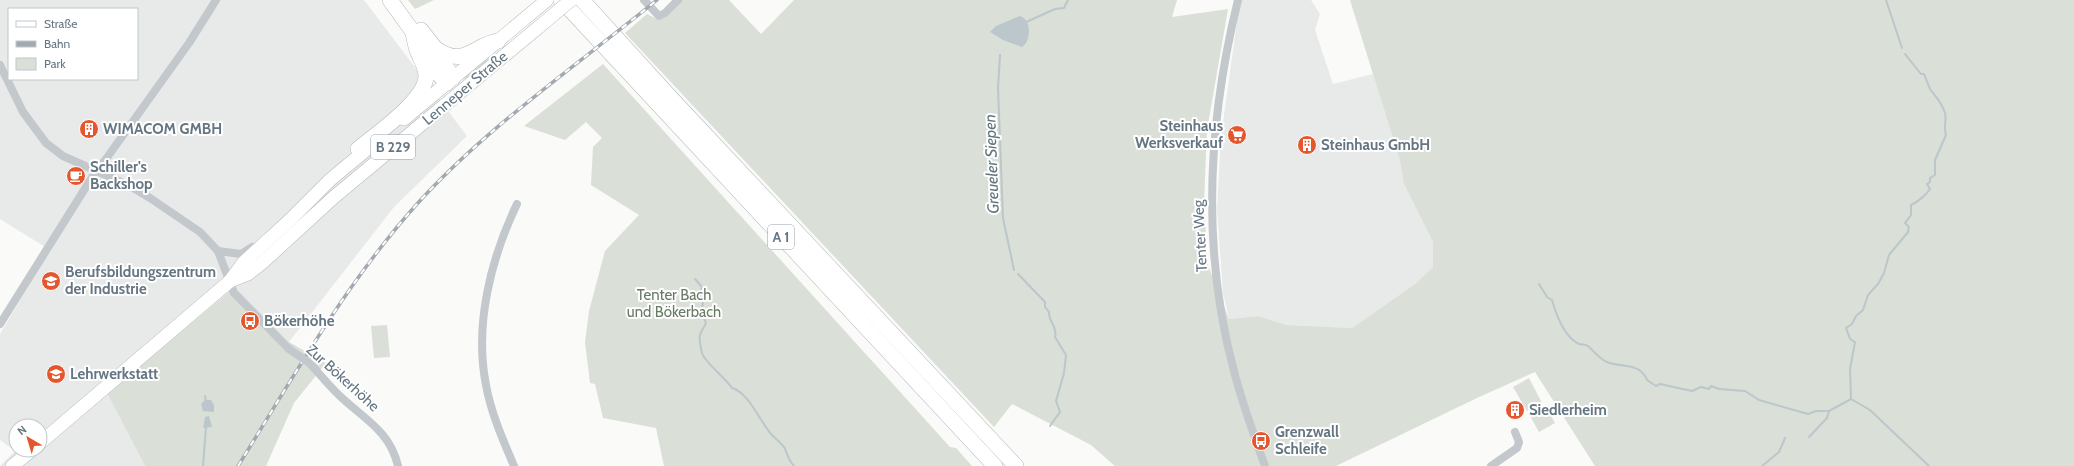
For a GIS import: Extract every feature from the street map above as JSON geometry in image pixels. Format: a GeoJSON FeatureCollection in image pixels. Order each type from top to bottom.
{"type":"FeatureCollection","features":[{"type":"Feature","properties":{"kind":"highway"},"geometry":{"type":"LineString","coordinates":[[390,0],[413,32],[439,75],[450,81]]}},
{"type":"Feature","properties":{"kind":"highway"},"geometry":{"type":"LineString","coordinates":[[397,0],[435,48],[450,81]]}},
{"type":"Feature","properties":{"kind":"highway","name":"A 1"},"geometry":{"type":"LineString","coordinates":[[561,0],[995,466]]}},
{"type":"Feature","properties":{"kind":"highway","name":"A 1"},"geometry":{"type":"LineString","coordinates":[[582,0],[671,98],[1016,466]]}},
{"type":"Feature","properties":{"kind":"highway"},"geometry":{"type":"LineString","coordinates":[[356,155],[413,103],[423,88],[426,81],[426,69],[417,50],[413,32]]}},
{"type":"Feature","properties":{"kind":"highway"},"geometry":{"type":"LineString","coordinates":[[435,48],[452,56],[462,57],[470,55],[487,42],[498,41]]}},
{"type":"Feature","properties":{"kind":"main road","name":"Lenneper Straße"},"geometry":{"type":"LineString","coordinates":[[48,436],[230,281],[243,263],[272,237],[356,155],[450,81],[547,0]]}},
{"type":"Feature","properties":{"kind":"main road","name":"Lenneper Straße"},"geometry":{"type":"LineString","coordinates":[[230,281],[248,274],[257,267],[328,202],[571,0]]}},
{"type":"Feature","properties":{"kind":"main road"},"geometry":{"type":"LineString","coordinates":[[450,81],[459,93]]}},
{"type":"Feature","properties":{"kind":"main road"},"geometry":{"type":"LineString","coordinates":[[12,466],[22,458]]}},
{"type":"Feature","properties":{"kind":"street"},"geometry":{"type":"LineString","coordinates":[[0,324],[2,315],[96,171],[180,56],[216,0]]}},
{"type":"Feature","properties":{"kind":"street"},"geometry":{"type":"LineString","coordinates":[[644,0],[659,16],[665,13],[678,0]]}},
{"type":"Feature","properties":{"kind":"street","name":"Tenter Weg"},"geometry":{"type":"LineString","coordinates":[[1238,0],[1222,77],[1215,127],[1212,189],[1213,234],[1218,290],[1229,350],[1240,392],[1265,466]]}},
{"type":"Feature","properties":{"kind":"street"},"geometry":{"type":"LineString","coordinates":[[0,64],[20,107],[40,136],[63,156],[150,198],[200,232],[218,251],[240,254],[256,244],[272,237]]}},
{"type":"Feature","properties":{"kind":"street"},"geometry":{"type":"LineString","coordinates":[[514,466],[490,404],[484,374],[483,349],[485,313],[492,273],[500,243],[517,204]]}},
{"type":"Feature","properties":{"kind":"street","name":"Zur Bökerhöhe"},"geometry":{"type":"LineString","coordinates":[[218,251],[234,293],[239,299],[289,349],[308,362],[341,398],[382,433],[394,453],[398,466]]}},
{"type":"Feature","properties":{"kind":"street"},"geometry":{"type":"LineString","coordinates":[[1491,466],[1518,448],[1519,442],[1515,432]]}},
{"type":"Feature","properties":{"kind":"shaded area"},"geometry":{"type":"Polygon","coordinates":[[[0,0],[364,0],[467,136],[394,207],[289,342],[235,287],[107,393],[145,466],[0,466],[8,458],[48,458],[48,418],[8,418],[8,446],[0,440],[0,334],[50,250],[0,219],[0,0]]]}},
{"type":"Feature","properties":{"kind":"shaded area"},"geometry":{"type":"Polygon","coordinates":[[[1242,0],[1311,0],[1320,14],[1315,30],[1333,84],[1373,74],[1400,161],[1404,184],[1433,242],[1433,267],[1415,284],[1352,328],[1287,325],[1258,316],[1229,319],[1223,293],[1217,209],[1221,137],[1238,14],[1242,0]]]}},
{"type":"Feature","properties":{"kind":"shaded area"},"geometry":{"type":"Polygon","coordinates":[[[1020,16],[1027,22],[1029,31],[1027,40],[1022,47],[1003,40],[990,32],[996,26],[1020,16]]]}},
{"type":"Feature","properties":{"kind":"shaded area"},"geometry":{"type":"Polygon","coordinates":[[[205,400],[211,400],[214,405],[214,412],[203,411],[201,404],[205,400]]]}},
{"type":"Feature","properties":{"kind":"shaded area"},"geometry":{"type":"Polygon","coordinates":[[[209,416],[212,427],[203,428],[205,417],[209,416]]]}},
{"type":"Feature","properties":{"kind":"green space"},"geometry":{"type":"Polygon","coordinates":[[[408,0],[434,0],[415,9],[408,0]]]}},
{"type":"Feature","properties":{"kind":"green space"},"geometry":{"type":"Polygon","coordinates":[[[681,0],[729,0],[761,34],[794,0],[1177,0],[1172,17],[1228,9],[1207,130],[1204,202],[1208,265],[1229,319],[1258,316],[1287,325],[1352,328],[1415,284],[1433,267],[1433,242],[1404,184],[1400,161],[1350,0],[2074,0],[2074,466],[1595,466],[1535,372],[1477,398],[1336,466],[1115,466],[1091,445],[1012,404],[994,427],[625,33],[647,14],[659,20],[681,0]]]}},
{"type":"Feature","properties":{"kind":"green space"},"geometry":{"type":"Polygon","coordinates":[[[495,50],[496,51],[476,73],[462,79],[495,50]]]}},
{"type":"Feature","properties":{"kind":"green space","name":"Tenter Bach und Bökerbach"},"geometry":{"type":"Polygon","coordinates":[[[603,64],[950,447],[956,448],[972,466],[664,466],[656,428],[603,418],[595,384],[590,383],[585,342],[589,311],[605,251],[639,215],[591,185],[593,147],[602,138],[586,122],[565,140],[524,126],[603,64]]]}},
{"type":"Feature","properties":{"kind":"green space"},"geometry":{"type":"Polygon","coordinates":[[[235,287],[289,342],[326,363],[294,403],[266,466],[145,466],[107,393],[235,287]]]}},
{"type":"Feature","properties":{"kind":"green space"},"geometry":{"type":"Polygon","coordinates":[[[387,325],[390,357],[374,358],[371,326],[387,325]]]}},
{"type":"Feature","properties":{"kind":"green space"},"geometry":{"type":"Polygon","coordinates":[[[1529,378],[1542,403],[1527,411],[1513,387],[1529,378]]]}},
{"type":"Feature","properties":{"kind":"green space"},"geometry":{"type":"Polygon","coordinates":[[[1545,405],[1555,423],[1539,432],[1529,414],[1545,405]]]}},
{"type":"Feature","properties":{"kind":"waterway","name":"Greueler Siepen"},"geometry":{"type":"LineString","coordinates":[[1024,23],[1055,9],[1064,8],[1068,0]]}},
{"type":"Feature","properties":{"kind":"waterway"},"geometry":{"type":"LineString","coordinates":[[1886,0],[1902,48]]}},
{"type":"Feature","properties":{"kind":"waterway"},"geometry":{"type":"LineString","coordinates":[[1851,399],[1850,369],[1855,342],[1850,339],[1846,328],[1852,324],[1856,316],[1863,310],[1868,295],[1878,284],[1884,273],[1889,255],[1908,232],[1909,227],[1905,223],[1911,215],[1911,205],[1922,198],[1930,189],[1927,184],[1930,182],[1930,178],[1935,175],[1935,160],[1946,135],[1945,113],[1939,100],[1930,89],[1924,74],[1921,74],[1905,54]]}},
{"type":"Feature","properties":{"kind":"waterway","name":"Greueler Siepen"},"geometry":{"type":"LineString","coordinates":[[1000,55],[998,88],[1003,218],[1014,270]]}},
{"type":"Feature","properties":{"kind":"waterway","name":"Greueler Siepen"},"geometry":{"type":"LineString","coordinates":[[1018,274],[1045,302],[1045,307],[1049,312],[1056,333],[1055,337],[1066,355],[1064,373],[1056,401],[1060,412],[1050,426]]}},
{"type":"Feature","properties":{"kind":"waterway"},"geometry":{"type":"LineString","coordinates":[[695,279],[702,287],[699,296],[703,303],[701,314],[706,323],[700,335],[700,339],[704,357],[732,388],[744,395],[749,401],[771,434],[784,447],[794,466]]}},
{"type":"Feature","properties":{"kind":"waterway"},"geometry":{"type":"LineString","coordinates":[[1539,284],[1547,297],[1552,300],[1561,325],[1574,341],[1588,346],[1604,361],[1612,364],[1630,366],[1640,370],[1647,380],[1656,386],[1660,384],[1692,391],[1701,387],[1709,389],[1711,386],[1719,389],[1745,391],[1759,400],[1808,414],[1816,411],[1829,411],[1851,399],[1870,410],[1929,466]]}},
{"type":"Feature","properties":{"kind":"waterway"},"geometry":{"type":"LineString","coordinates":[[205,396],[206,403]]}},
{"type":"Feature","properties":{"kind":"waterway"},"geometry":{"type":"LineString","coordinates":[[1809,437],[1827,418],[1829,411]]}},
{"type":"Feature","properties":{"kind":"waterway"},"geometry":{"type":"LineString","coordinates":[[203,466],[206,427]]}},
{"type":"Feature","properties":{"kind":"waterway"},"geometry":{"type":"LineString","coordinates":[[1762,466],[1779,452],[1785,438]]}},
{"type":"Feature","properties":{"kind":"railway"},"geometry":{"type":"LineString","coordinates":[[238,466],[344,298],[391,234],[417,204],[473,148],[533,98],[657,0]]}},
{"type":"Feature","properties":{"kind":"place","name":"WIMACOM GMBH"},"geometry":{"type":"Point","coordinates":[89,129]}},
{"type":"Feature","properties":{"kind":"place","name":"Steinhaus Werksverkauf"},"geometry":{"type":"Point","coordinates":[1237,135]}},
{"type":"Feature","properties":{"kind":"place","name":"Steinhaus GmbH"},"geometry":{"type":"Point","coordinates":[1307,145]}},
{"type":"Feature","properties":{"kind":"place","name":"Schiller's Backshop"},"geometry":{"type":"Point","coordinates":[76,176]}},
{"type":"Feature","properties":{"kind":"place","name":"Berufsbildungszentrum der Industrie"},"geometry":{"type":"Point","coordinates":[51,281]}},
{"type":"Feature","properties":{"kind":"place","name":"Bökerhöhe"},"geometry":{"type":"Point","coordinates":[250,321]}},
{"type":"Feature","properties":{"kind":"place","name":"Lehrwerkstatt"},"geometry":{"type":"Point","coordinates":[56,374]}},
{"type":"Feature","properties":{"kind":"place","name":"Siedlerheim"},"geometry":{"type":"Point","coordinates":[1515,410]}},
{"type":"Feature","properties":{"kind":"place","name":"Grenzwall Schleife"},"geometry":{"type":"Point","coordinates":[1261,441]}}]}
